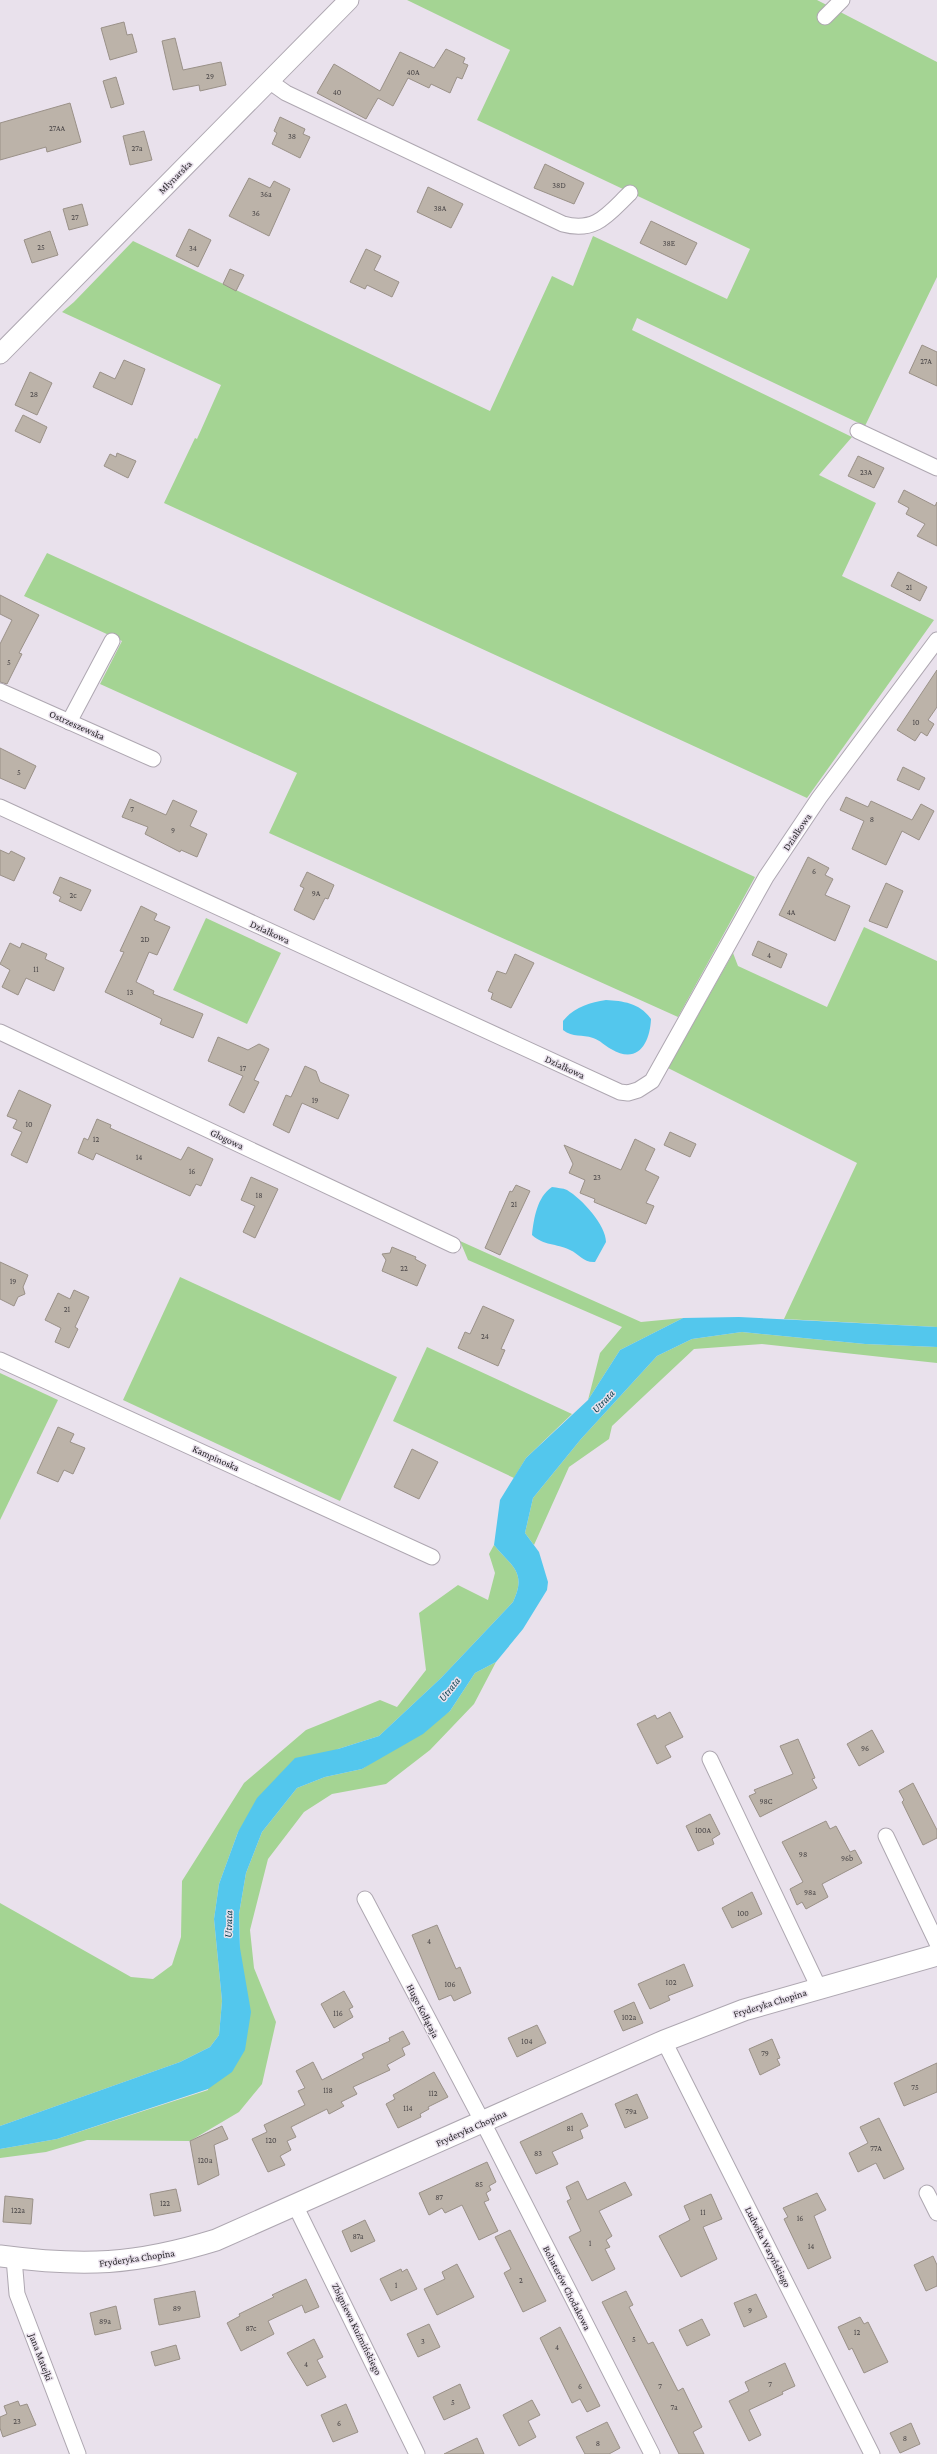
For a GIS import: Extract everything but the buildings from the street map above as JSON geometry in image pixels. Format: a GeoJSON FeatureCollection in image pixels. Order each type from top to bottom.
{"type":"FeatureCollection","features":[{"type":"Feature","properties":{"kind":"main road","name":"Fryderyka Chopina"},"geometry":{"type":"LineString","coordinates":[[7,2257],[46,2262],[95,2264],[157,2256],[216,2240],[483,2123],[664,2041],[744,2010],[937,1955]]}},
{"type":"Feature","properties":{"kind":"street","name":"Młynarska"},"geometry":{"type":"LineString","coordinates":[[0,354],[349,0]]}},
{"type":"Feature","properties":{"kind":"street"},"geometry":{"type":"LineString","coordinates":[[825,17],[842,0]]}},
{"type":"Feature","properties":{"kind":"street"},"geometry":{"type":"LineString","coordinates":[[269,81],[286,93],[563,224],[574,227],[587,227],[600,221],[630,193]]}},
{"type":"Feature","properties":{"kind":"street"},"geometry":{"type":"LineString","coordinates":[[858,431],[937,468]]}},
{"type":"Feature","properties":{"kind":"street","name":"Działkowa"},"geometry":{"type":"LineString","coordinates":[[0,808],[620,1092],[628,1093],[652,1081],[766,877],[819,798],[937,640]]}},
{"type":"Feature","properties":{"kind":"street"},"geometry":{"type":"LineString","coordinates":[[69,722],[112,641]]}},
{"type":"Feature","properties":{"kind":"street","name":"Ostrzeszewska"},"geometry":{"type":"LineString","coordinates":[[0,691],[153,760]]}},
{"type":"Feature","properties":{"kind":"street","name":"Głogowa"},"geometry":{"type":"LineString","coordinates":[[0,1032],[453,1245]]}},
{"type":"Feature","properties":{"kind":"street","name":"Kampinoska"},"geometry":{"type":"LineString","coordinates":[[0,1360],[432,1557]]}},
{"type":"Feature","properties":{"kind":"street"},"geometry":{"type":"LineString","coordinates":[[710,1760],[819,1988]]}},
{"type":"Feature","properties":{"kind":"street"},"geometry":{"type":"LineString","coordinates":[[886,1836],[937,1942]]}},
{"type":"Feature","properties":{"kind":"street","name":"Hugo Kołłątaja"},"geometry":{"type":"LineString","coordinates":[[365,1899],[483,2123]]}},
{"type":"Feature","properties":{"kind":"street","name":"Ludwika Waryńskiego"},"geometry":{"type":"LineString","coordinates":[[664,2041],[872,2454]]}},
{"type":"Feature","properties":{"kind":"street","name":"Bohaterów Chodakowa"},"geometry":{"type":"LineString","coordinates":[[483,2123],[652,2454]]}},
{"type":"Feature","properties":{"kind":"street"},"geometry":{"type":"LineString","coordinates":[[927,2193],[937,2213]]}},
{"type":"Feature","properties":{"kind":"street","name":"Zbigniewa Kuźmińskiego"},"geometry":{"type":"LineString","coordinates":[[295,2205],[417,2454]]}},
{"type":"Feature","properties":{"kind":"street","name":"Jana Matejki"},"geometry":{"type":"LineString","coordinates":[[7,2257],[17,2294],[78,2454]]}},
{"type":"Feature","properties":{"kind":"green space"},"geometry":{"type":"Polygon","coordinates":[[[407,0],[817,0],[937,62],[937,277],[865,426],[637,318],[632,330],[852,437],[819,475],[876,503],[842,576],[934,620],[807,798],[164,503],[195,438],[197,439],[221,385],[62,312],[74,302],[133,241],[490,411],[552,276],[573,286],[593,236],[727,299],[750,249],[477,120],[510,50],[407,0]]]}},
{"type":"Feature","properties":{"kind":"green space"},"geometry":{"type":"Polygon","coordinates":[[[47,553],[755,877],[678,1017],[269,833],[297,773],[100,684],[122,641],[24,596],[47,553]]]}},
{"type":"Feature","properties":{"kind":"green space"},"geometry":{"type":"Polygon","coordinates":[[[206,918],[281,953],[247,1024],[173,990],[206,918]]]}},
{"type":"Feature","properties":{"kind":"green space"},"geometry":{"type":"Polygon","coordinates":[[[864,927],[937,961],[937,1327],[784,1319],[857,1163],[668,1068],[733,953],[738,966],[827,1007],[864,927]]]}},
{"type":"Feature","properties":{"kind":"green space"},"geometry":{"type":"Polygon","coordinates":[[[460,1241],[641,1322],[683,1318],[620,1350],[588,1400],[600,1353],[622,1327],[468,1260],[460,1241]]]}},
{"type":"Feature","properties":{"kind":"green space"},"geometry":{"type":"Polygon","coordinates":[[[180,1277],[397,1377],[340,1501],[123,1400],[180,1277]]]}},
{"type":"Feature","properties":{"kind":"green space"},"geometry":{"type":"Polygon","coordinates":[[[742,1332],[865,1344],[937,1347],[937,1363],[762,1344],[694,1349],[612,1426],[609,1439],[569,1467],[534,1545],[525,1533],[533,1498],[581,1439],[657,1356],[692,1339],[742,1332]]]}},
{"type":"Feature","properties":{"kind":"green space"},"geometry":{"type":"Polygon","coordinates":[[[427,1347],[572,1414],[526,1458],[514,1478],[393,1421],[427,1347]]]}},
{"type":"Feature","properties":{"kind":"green space"},"geometry":{"type":"Polygon","coordinates":[[[0,1373],[58,1400],[0,1520],[0,1373]]]}},
{"type":"Feature","properties":{"kind":"green space"},"geometry":{"type":"Polygon","coordinates":[[[494,1545],[516,1570],[518,1584],[513,1602],[441,1678],[379,1736],[338,1749],[238,1832],[219,1884],[214,1919],[222,2001],[219,2035],[210,2047],[180,2062],[0,2126],[0,1903],[131,1977],[153,1979],[172,1965],[181,1937],[182,1881],[244,1783],[306,1730],[380,1700],[397,1707],[426,1670],[419,1613],[458,1585],[488,1600],[495,1573],[489,1554],[494,1545]]]}},
{"type":"Feature","properties":{"kind":"green space"},"geometry":{"type":"Polygon","coordinates":[[[496,1662],[474,1704],[430,1750],[386,1784],[332,1794],[304,1812],[268,1859],[250,1930],[254,1968],[276,2022],[262,2084],[239,2112],[190,2141],[87,2140],[46,2152],[0,2158],[0,2149],[57,2139],[208,2090],[240,1948],[239,1914],[246,1873],[262,1832],[297,1788],[325,1777],[362,1769],[450,1711],[475,1673],[496,1662]]]}},
{"type":"Feature","properties":{"kind":"water"},"geometry":{"type":"Polygon","coordinates":[[[606,1000],[625,1002],[636,1006],[642,1009],[651,1019],[648,1036],[645,1043],[641,1049],[635,1053],[620,1053],[609,1048],[596,1039],[570,1034],[563,1030],[563,1021],[572,1012],[588,1004],[606,1000]]]}},
{"type":"Feature","properties":{"kind":"water"},"geometry":{"type":"Polygon","coordinates":[[[552,1187],[565,1189],[573,1194],[598,1220],[605,1235],[606,1242],[595,1262],[585,1260],[570,1250],[546,1243],[532,1235],[537,1208],[543,1196],[552,1187]]]}},
{"type":"Feature","properties":{"kind":"water","name":"Utrata"},"geometry":{"type":"Polygon","coordinates":[[[739,1317],[937,1327],[937,1347],[865,1344],[742,1332],[692,1339],[657,1356],[581,1439],[533,1498],[525,1533],[539,1552],[548,1582],[547,1590],[523,1629],[496,1662],[475,1673],[450,1711],[423,1734],[362,1769],[325,1777],[297,1788],[262,1832],[246,1873],[239,1914],[240,1948],[251,2012],[245,2050],[232,2072],[208,2089],[57,2139],[0,2149],[0,2126],[180,2062],[210,2047],[219,2035],[222,2001],[214,1919],[219,1884],[238,1832],[257,1798],[295,1758],[338,1749],[379,1736],[441,1678],[513,1602],[518,1584],[516,1570],[494,1545],[500,1500],[526,1458],[588,1400],[620,1350],[683,1318],[739,1317]]]}}]}
